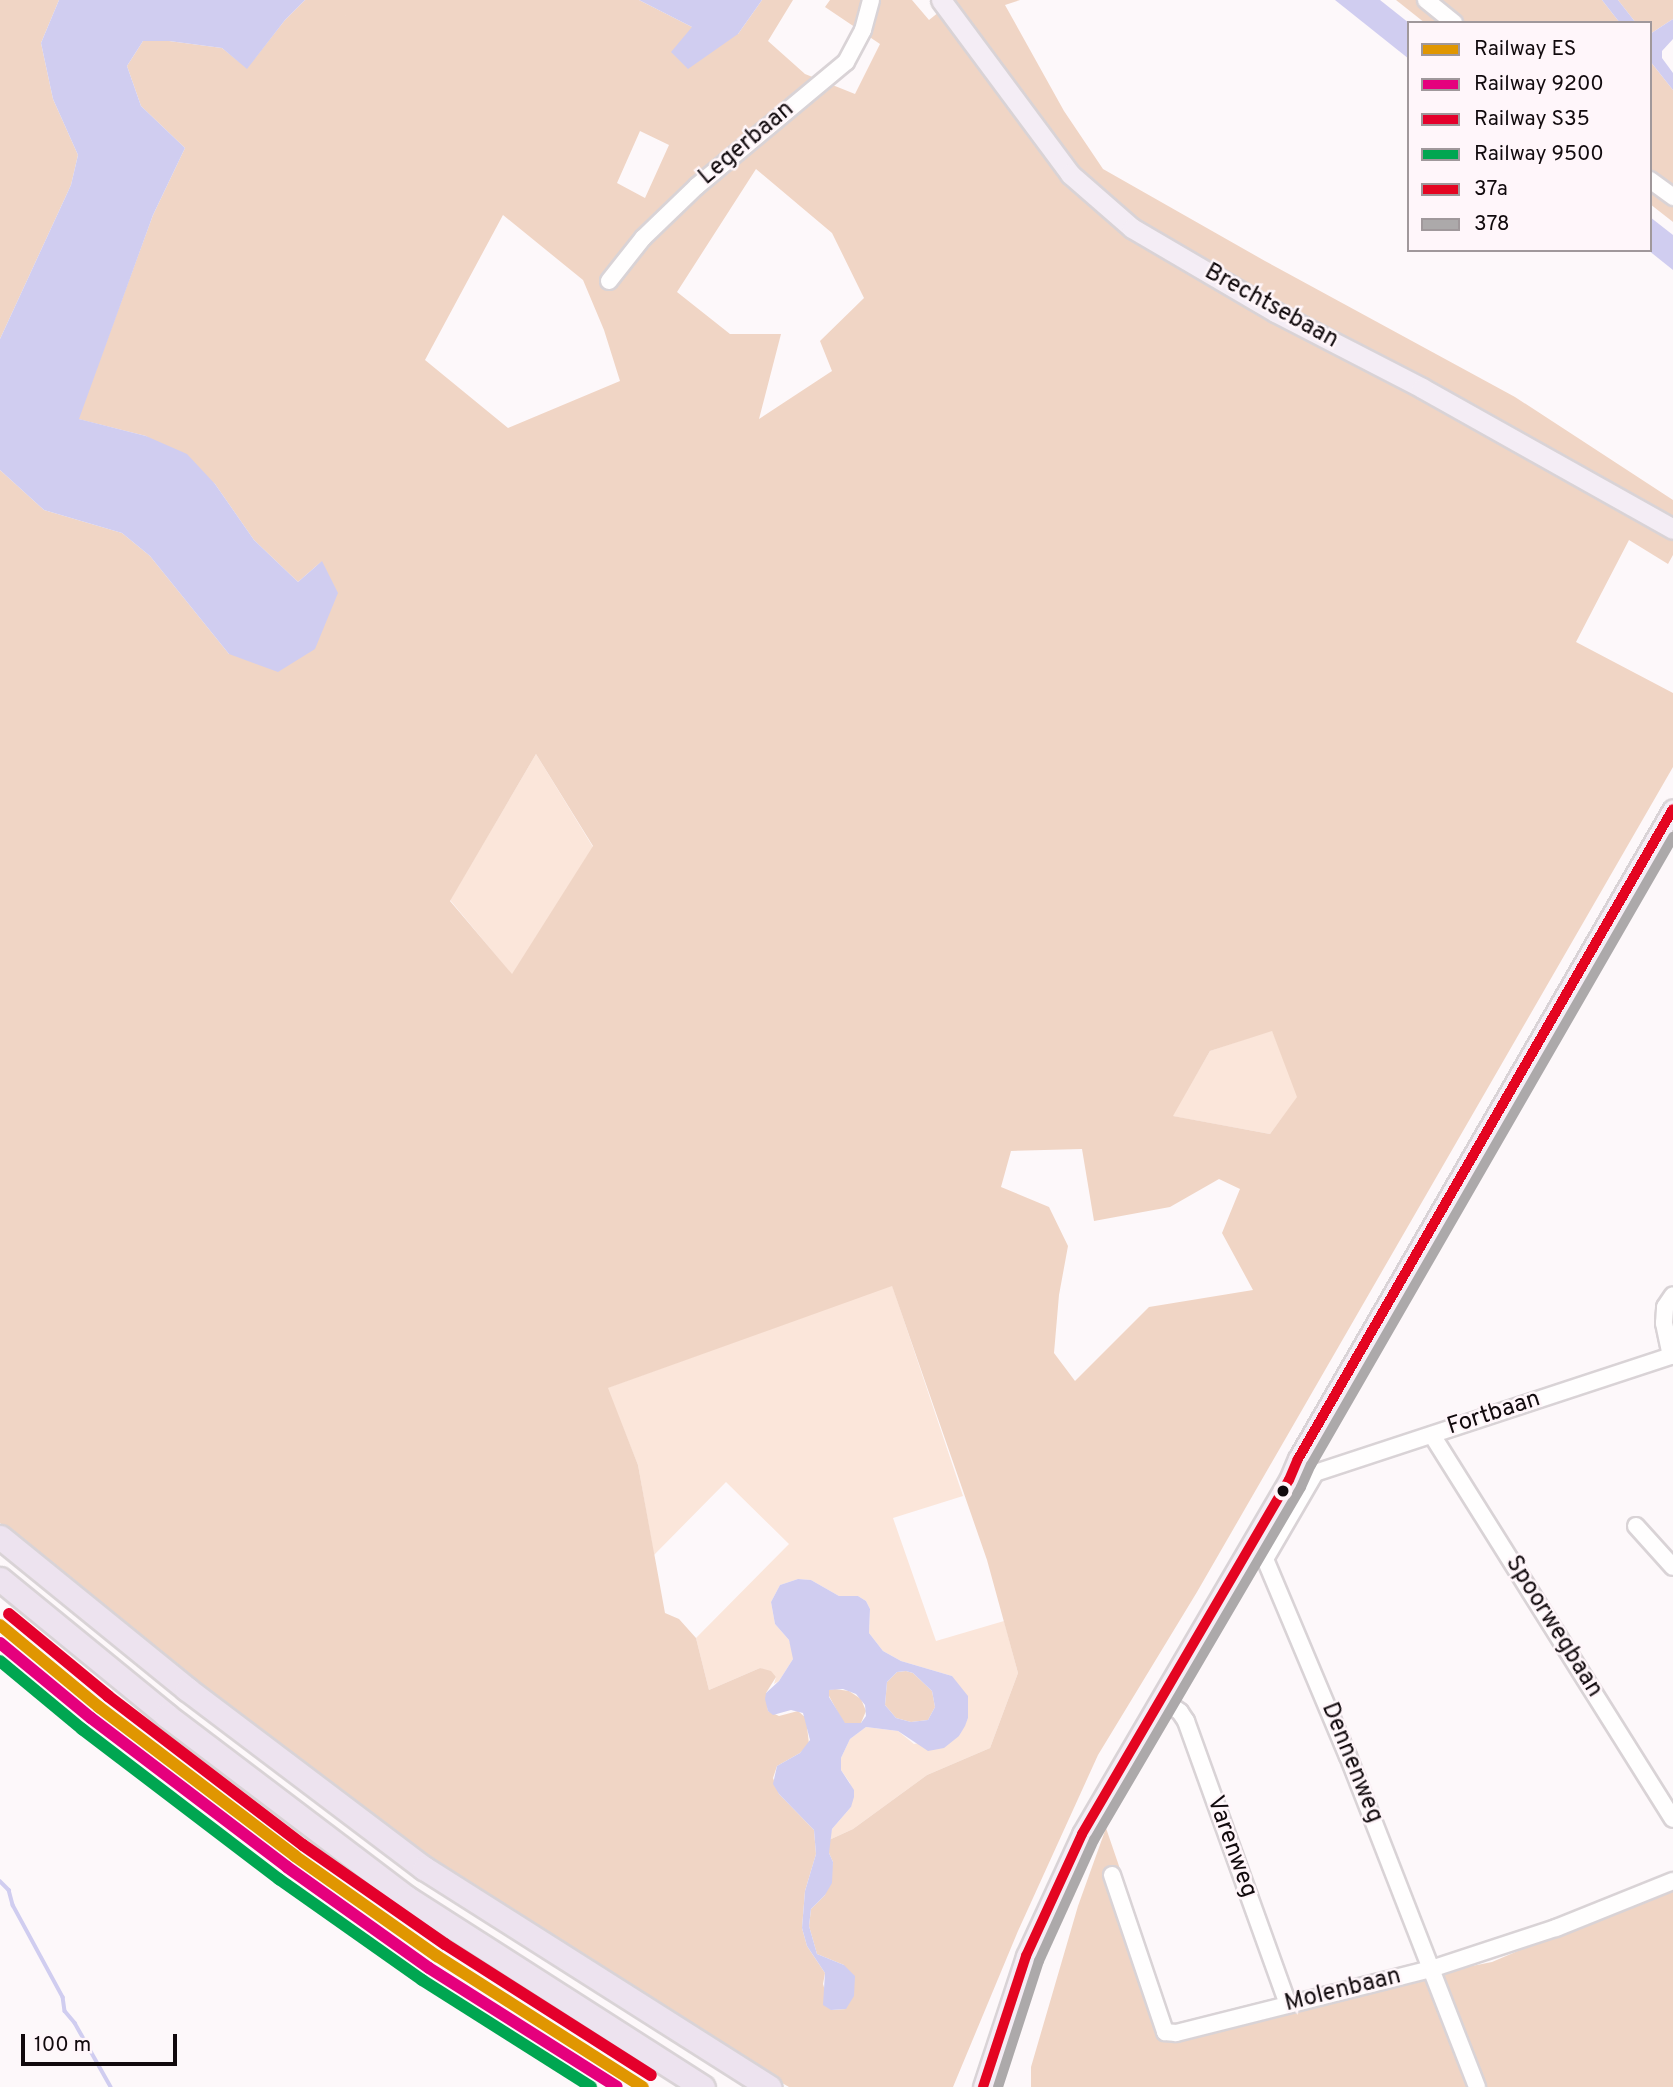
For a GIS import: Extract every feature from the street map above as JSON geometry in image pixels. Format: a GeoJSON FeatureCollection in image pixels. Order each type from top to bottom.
{"type":"FeatureCollection","features":[{"type":"Feature","properties":{"kind":"highway"},"geometry":{"type":"LineString","coordinates":[[0,1537],[187,1689],[424,1868],[769,2087]]}},
{"type":"Feature","properties":{"kind":"highway"},"geometry":{"type":"LineString","coordinates":[[0,1578],[166,1715],[407,1898],[703,2087]]}},
{"type":"Feature","properties":{"kind":"main road","name":"Brechtsebaan"},"geometry":{"type":"LineString","coordinates":[[941,0],[1070,174],[1132,229],[1275,312],[1422,388],[1673,529]]}},
{"type":"Feature","properties":{"kind":"main road"},"geometry":{"type":"LineString","coordinates":[[983,2087],[1016,1981],[1056,1885],[1082,1834],[1161,1699],[1258,1553],[1673,809]]}},
{"type":"Feature","properties":{"kind":"street","name":"Legerbaan"},"geometry":{"type":"LineString","coordinates":[[609,281],[643,238],[687,195],[846,62],[863,30],[871,0]]}},
{"type":"Feature","properties":{"kind":"street"},"geometry":{"type":"LineString","coordinates":[[1426,0],[1452,21]]}},
{"type":"Feature","properties":{"kind":"street"},"geometry":{"type":"LineString","coordinates":[[1652,181],[1673,197]]}},
{"type":"Feature","properties":{"kind":"street"},"geometry":{"type":"LineString","coordinates":[[1672,1356],[1664,1323],[1665,1307],[1673,1295]]}},
{"type":"Feature","properties":{"kind":"street","name":"Fortbaan"},"geometry":{"type":"LineString","coordinates":[[1258,1553],[1315,1474],[1672,1356]]}},
{"type":"Feature","properties":{"kind":"street","name":"Spoorwegbaan"},"geometry":{"type":"LineString","coordinates":[[1432,1435],[1673,1819]]}},
{"type":"Feature","properties":{"kind":"street"},"geometry":{"type":"LineString","coordinates":[[1636,1527],[1673,1567]]}},
{"type":"Feature","properties":{"kind":"street","name":"Dennenweg"},"geometry":{"type":"LineString","coordinates":[[1258,1553],[1348,1756],[1477,2087]]}},
{"type":"Feature","properties":{"kind":"street","name":"Varenweg"},"geometry":{"type":"LineString","coordinates":[[1161,1699],[1186,1720],[1288,2004]]}},
{"type":"Feature","properties":{"kind":"street","name":"Molenbaan"},"geometry":{"type":"LineString","coordinates":[[1112,1875],[1165,2032],[1176,2033],[1431,1969],[1556,1928],[1673,1881]]}},
{"type":"Feature","properties":{"kind":"shaded area"},"geometry":{"type":"Polygon","coordinates":[[[0,0],[59,0],[41,43],[53,99],[78,155],[71,185],[0,339],[0,0]]]}},
{"type":"Feature","properties":{"kind":"shaded area"},"geometry":{"type":"Polygon","coordinates":[[[305,0],[639,0],[692,27],[738,34],[762,0],[793,0],[768,41],[805,74],[855,94],[880,44],[825,7],[830,0],[912,0],[929,20],[954,0],[1020,0],[1005,5],[1064,111],[1103,169],[1515,397],[1673,500],[1673,555],[1668,564],[1629,540],[1576,642],[1673,693],[1673,767],[1197,1592],[1098,1755],[1018,1931],[953,2087],[789,2087],[724,2049],[429,1860],[193,1682],[0,1523],[0,470],[44,510],[122,533],[150,556],[229,654],[322,561],[298,582],[254,540],[215,484],[146,436],[78,419],[153,215],[185,148],[141,106],[127,66],[143,41],[169,41],[222,48],[247,68],[285,20],[305,0]],[[640,131],[617,183],[645,198],[669,145],[640,131]],[[756,169],[677,292],[730,334],[781,334],[759,419],[832,371],[820,341],[864,298],[832,233],[756,169]],[[503,215],[425,360],[508,428],[620,381],[604,330],[583,280],[503,215]],[[536,754],[450,901],[512,974],[593,846],[536,754]],[[1272,1031],[1210,1051],[1173,1116],[1270,1134],[1297,1097],[1272,1031]],[[1082,1149],[1011,1151],[1001,1187],[1049,1207],[1068,1246],[1059,1295],[1054,1353],[1075,1381],[1149,1307],[1253,1290],[1222,1233],[1240,1189],[1219,1179],[1170,1207],[1094,1221],[1082,1149]],[[892,1286],[608,1388],[638,1465],[665,1613],[679,1619],[696,1638],[709,1690],[760,1668],[771,1671],[776,1677],[766,1693],[768,1711],[779,1716],[798,1711],[806,1718],[809,1744],[800,1753],[777,1766],[773,1778],[779,1794],[814,1830],[816,1854],[805,1891],[802,1928],[807,1946],[825,1973],[823,1984],[831,2010],[846,2009],[844,1965],[817,1954],[809,1926],[811,1909],[825,1895],[833,1862],[829,1853],[829,1840],[853,1829],[927,1775],[990,1748],[1018,1673],[987,1560],[892,1286]]]}},
{"type":"Feature","properties":{"kind":"shaded area"},"geometry":{"type":"Polygon","coordinates":[[[1396,0],[1602,0],[1618,21],[1422,21],[1396,0]]]}},
{"type":"Feature","properties":{"kind":"shaded area"},"geometry":{"type":"Polygon","coordinates":[[[1618,0],[1673,0],[1673,19],[1652,33],[1652,21],[1634,21],[1618,0]]]}},
{"type":"Feature","properties":{"kind":"shaded area"},"geometry":{"type":"Polygon","coordinates":[[[1652,64],[1673,90],[1673,222],[1652,206],[1652,64]]]}},
{"type":"Feature","properties":{"kind":"shaded area"},"geometry":{"type":"Polygon","coordinates":[[[536,754],[593,847],[512,975],[450,900],[536,754]]]}},
{"type":"Feature","properties":{"kind":"shaded area"},"geometry":{"type":"Polygon","coordinates":[[[1272,1030],[1298,1097],[1270,1134],[1172,1116],[1210,1051],[1272,1030]]]}},
{"type":"Feature","properties":{"kind":"shaded area"},"geometry":{"type":"Polygon","coordinates":[[[892,1285],[963,1496],[893,1518],[936,1641],[1004,1621],[1018,1673],[990,1748],[927,1775],[853,1829],[829,1840],[832,1829],[851,1807],[850,1783],[841,1770],[841,1758],[850,1739],[866,1727],[898,1731],[914,1744],[959,1736],[968,1718],[952,1676],[901,1661],[883,1651],[869,1633],[870,1609],[866,1601],[858,1596],[839,1596],[811,1580],[798,1579],[780,1585],[771,1602],[775,1624],[789,1640],[793,1653],[793,1659],[779,1681],[774,1684],[776,1677],[760,1668],[709,1690],[696,1638],[789,1544],[726,1482],[654,1555],[638,1465],[607,1388],[892,1285]]]}},
{"type":"Feature","properties":{"kind":"shaded area"},"geometry":{"type":"Polygon","coordinates":[[[897,1672],[913,1673],[932,1691],[935,1707],[928,1720],[911,1722],[896,1718],[885,1705],[887,1682],[897,1672]]]}},
{"type":"Feature","properties":{"kind":"shaded area"},"geometry":{"type":"Polygon","coordinates":[[[829,1690],[849,1691],[861,1699],[866,1711],[861,1723],[845,1724],[829,1696],[829,1690]]]}},
{"type":"Feature","properties":{"kind":"shaded area"},"geometry":{"type":"Polygon","coordinates":[[[1106,1828],[1132,1904],[1160,2036],[1287,2014],[1417,1977],[1492,1962],[1673,1885],[1673,2087],[1031,2087],[1031,2067],[1078,1906],[1106,1828]]]}},
{"type":"Feature","properties":{"kind":"water"},"geometry":{"type":"Polygon","coordinates":[[[59,0],[305,0],[285,20],[247,69],[222,48],[169,41],[143,41],[127,66],[141,106],[185,148],[153,215],[79,419],[146,436],[187,454],[215,484],[254,540],[298,582],[322,561],[338,593],[315,649],[278,672],[229,654],[150,556],[122,533],[44,510],[0,470],[0,339],[71,185],[78,155],[53,99],[41,43],[59,0]]]}},
{"type":"Feature","properties":{"kind":"water"},"geometry":{"type":"Polygon","coordinates":[[[639,0],[762,0],[738,34],[688,69],[671,52],[692,27],[639,0]]]}},
{"type":"Feature","properties":{"kind":"water"},"geometry":{"type":"Polygon","coordinates":[[[1335,0],[1380,0],[1407,21],[1407,57],[1335,0]]]}},
{"type":"Feature","properties":{"kind":"water"},"geometry":{"type":"Polygon","coordinates":[[[1602,0],[1618,0],[1634,21],[1618,21],[1602,0]]]}},
{"type":"Feature","properties":{"kind":"water"},"geometry":{"type":"Polygon","coordinates":[[[1673,19],[1673,39],[1662,51],[1662,58],[1673,73],[1673,90],[1652,64],[1652,33],[1673,19]]]}},
{"type":"Feature","properties":{"kind":"water"},"geometry":{"type":"Polygon","coordinates":[[[1652,219],[1673,235],[1673,270],[1650,252],[1652,219]]]}},
{"type":"Feature","properties":{"kind":"water"},"geometry":{"type":"Polygon","coordinates":[[[798,1579],[811,1580],[839,1596],[858,1596],[866,1601],[870,1609],[869,1633],[883,1651],[901,1661],[952,1676],[968,1696],[968,1718],[965,1726],[959,1736],[944,1748],[928,1751],[898,1731],[866,1727],[850,1739],[841,1758],[841,1770],[854,1790],[854,1797],[851,1807],[832,1829],[829,1853],[833,1862],[832,1883],[811,1909],[809,1926],[817,1954],[844,1965],[855,1976],[854,1996],[846,2009],[831,2010],[823,2005],[825,1973],[807,1946],[802,1928],[805,1891],[816,1854],[814,1830],[779,1794],[773,1784],[777,1766],[800,1753],[810,1740],[803,1713],[791,1710],[773,1715],[768,1711],[765,1699],[766,1693],[779,1681],[793,1659],[789,1640],[775,1624],[771,1602],[780,1585],[798,1579]],[[897,1672],[887,1682],[885,1705],[896,1718],[911,1722],[928,1720],[935,1707],[932,1691],[913,1673],[897,1672]],[[843,1689],[829,1690],[829,1697],[845,1723],[861,1723],[866,1716],[865,1705],[856,1694],[843,1689]]]}},
{"type":"Feature","properties":{"kind":"waterway"},"geometry":{"type":"LineString","coordinates":[[0,1881],[9,1890],[13,1905],[63,1997],[65,2011],[75,2023],[111,2087]]}},
{"type":"Feature","properties":{"kind":"rail line","name":"S35"},"geometry":{"type":"LineString","coordinates":[[9,1614],[108,1696],[303,1845],[445,1944],[651,2075]]}},
{"type":"Feature","properties":{"kind":"rail line","name":"ES"},"geometry":{"type":"LineString","coordinates":[[0,1625],[99,1707],[295,1856],[437,1956],[643,2087]]}},
{"type":"Feature","properties":{"kind":"rail line","name":"9200"},"geometry":{"type":"LineString","coordinates":[[0,1643],[91,1718],[287,1867],[429,1968],[617,2087]]}},
{"type":"Feature","properties":{"kind":"rail line","name":"9500"},"geometry":{"type":"LineString","coordinates":[[0,1661],[82,1729],[279,1879],[422,1980],[591,2087]]}},
{"type":"Feature","properties":{"kind":"transit line","name":"37a"},"geometry":{"type":"LineString","coordinates":[[983,2087],[1026,1956],[1082,1834],[1289,1480],[1298,1459],[1673,809]]}},
{"type":"Feature","properties":{"kind":"transit line","name":"378"},"geometry":{"type":"LineString","coordinates":[[998,2087],[1039,1961],[1094,1840],[1301,1487],[1311,1465],[1673,837]]}}]}
